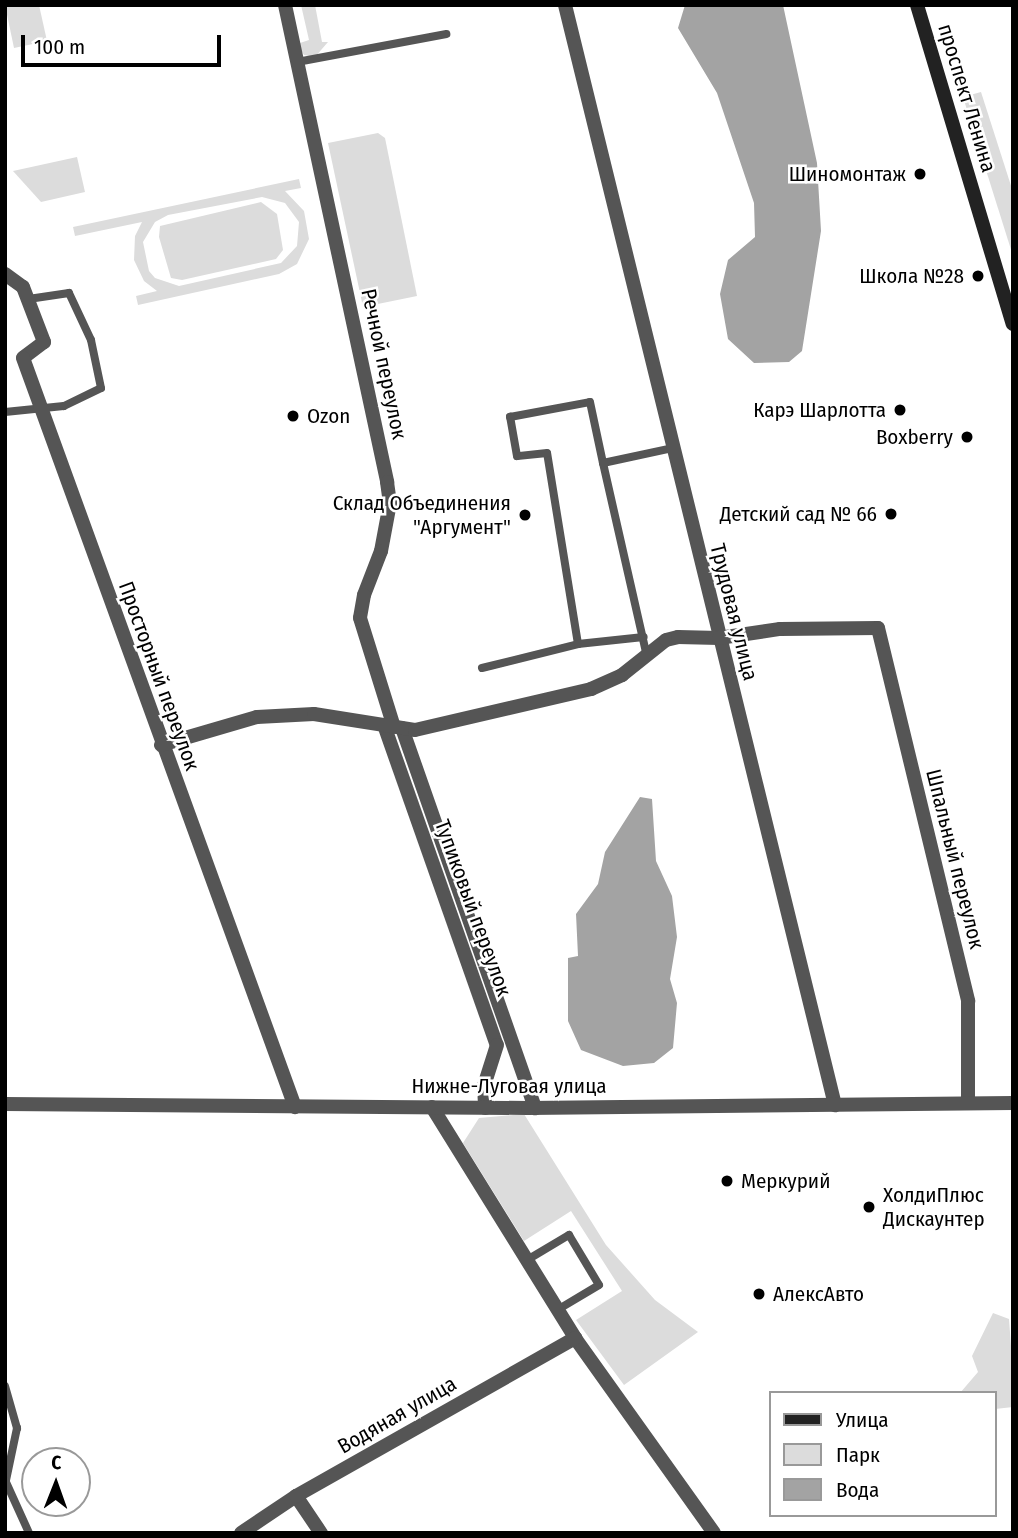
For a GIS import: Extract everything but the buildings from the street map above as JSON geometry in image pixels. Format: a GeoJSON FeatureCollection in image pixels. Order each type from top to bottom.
{"type":"FeatureCollection","features":[{"type":"Feature","properties":{"kind":"main road","name":"проспект Ленина"},"geometry":{"type":"LineString","coordinates":[[917,5],[1013,324]]}},
{"type":"Feature","properties":{"kind":"street","name":"Речной переулок"},"geometry":{"type":"LineString","coordinates":[[285,5],[387,482],[390,503],[381,551],[360,618],[394,727]]}},
{"type":"Feature","properties":{"kind":"street","name":"Трудовая улица"},"geometry":{"type":"LineString","coordinates":[[565,5],[835,1105]]}},
{"type":"Feature","properties":{"kind":"street","name":"Просторный переулок"},"geometry":{"type":"LineString","coordinates":[[6,275],[23,287],[44,342],[23,358],[161,745],[295,1107]]}},
{"type":"Feature","properties":{"kind":"street","name":"Шпальный переулок"},"geometry":{"type":"LineString","coordinates":[[719,638],[780,629],[878,628],[968,1001],[968,1103]]}},
{"type":"Feature","properties":{"kind":"street"},"geometry":{"type":"LineString","coordinates":[[161,745],[257,717],[314,714],[394,727],[451,724],[591,690],[622,675],[678,637],[719,638]]}},
{"type":"Feature","properties":{"kind":"street","name":"Тупиковый переулок"},"geometry":{"type":"LineString","coordinates":[[394,727],[497,1045],[484,1086],[485,1108]]}},
{"type":"Feature","properties":{"kind":"street","name":"Тупиковый переулок"},"geometry":{"type":"LineString","coordinates":[[394,727],[535,1108]]}},
{"type":"Feature","properties":{"kind":"street","name":"Нижне-Луговая улица"},"geometry":{"type":"LineString","coordinates":[[5,1104],[535,1108],[1013,1103]]}},
{"type":"Feature","properties":{"kind":"street"},"geometry":{"type":"LineString","coordinates":[[432,1107],[575,1338],[714,1533]]}},
{"type":"Feature","properties":{"kind":"street","name":"Водяная улица"},"geometry":{"type":"LineString","coordinates":[[241,1533],[296,1496],[575,1338]]}},
{"type":"Feature","properties":{"kind":"street"},"geometry":{"type":"LineString","coordinates":[[296,1496],[321,1533]]}},
{"type":"Feature","properties":{"kind":"lane"},"geometry":{"type":"LineString","coordinates":[[297,62],[446,34]]}},
{"type":"Feature","properties":{"kind":"lane"},"geometry":{"type":"LineString","coordinates":[[5,412],[64,406],[101,388],[91,340],[69,293],[27,299]]}},
{"type":"Feature","properties":{"kind":"lane"},"geometry":{"type":"LineString","coordinates":[[578,644],[547,453],[517,456],[510,417],[590,402],[647,657]]}},
{"type":"Feature","properties":{"kind":"lane"},"geometry":{"type":"LineString","coordinates":[[603,463],[673,448]]}},
{"type":"Feature","properties":{"kind":"lane"},"geometry":{"type":"LineString","coordinates":[[482,668],[578,644],[644,637]]}},
{"type":"Feature","properties":{"kind":"lane"},"geometry":{"type":"LineString","coordinates":[[527,1260],[569,1235],[599,1285],[557,1310]]}},
{"type":"Feature","properties":{"kind":"lane"},"geometry":{"type":"LineString","coordinates":[[5,1387],[17,1428],[5,1480],[29,1533]]}},
{"type":"Feature","properties":{"kind":"green space"},"geometry":{"type":"Polygon","coordinates":[[[5,5],[39,5],[47,41],[14,48],[5,5]]]}},
{"type":"Feature","properties":{"kind":"green space"},"geometry":{"type":"Polygon","coordinates":[[[301,5],[315,5],[322,42],[328,42],[315,57],[304,55],[300,49],[300,43],[309,40],[301,5]]]}},
{"type":"Feature","properties":{"kind":"green space"},"geometry":{"type":"Polygon","coordinates":[[[981,92],[1013,192],[1013,256],[963,97],[981,92]]]}},
{"type":"Feature","properties":{"kind":"green space"},"geometry":{"type":"Polygon","coordinates":[[[378,133],[385,138],[417,296],[363,307],[328,143],[378,133]]]}},
{"type":"Feature","properties":{"kind":"green space"},"geometry":{"type":"Polygon","coordinates":[[[77,157],[85,192],[41,202],[13,171],[77,157]]]}},
{"type":"Feature","properties":{"kind":"green space"},"geometry":{"type":"Polygon","coordinates":[[[299,179],[301,188],[285,191],[304,211],[309,239],[297,264],[279,274],[138,305],[136,296],[157,291],[144,281],[134,260],[135,236],[142,222],[75,236],[73,227],[299,179]],[[262,197],[168,215],[155,222],[143,242],[149,271],[155,278],[179,286],[281,263],[297,246],[299,222],[285,203],[262,197]]]}},
{"type":"Feature","properties":{"kind":"green space"},"geometry":{"type":"Polygon","coordinates":[[[261,202],[277,214],[283,250],[276,259],[182,280],[171,278],[159,237],[160,226],[261,202]]]}},
{"type":"Feature","properties":{"kind":"green space"},"geometry":{"type":"Polygon","coordinates":[[[524,1114],[606,1245],[655,1300],[698,1332],[624,1385],[576,1320],[622,1291],[571,1211],[524,1241],[463,1143],[479,1118],[524,1114]]]}},
{"type":"Feature","properties":{"kind":"green space"},"geometry":{"type":"Polygon","coordinates":[[[993,1313],[1009,1319],[1013,1407],[997,1409],[997,1391],[962,1391],[978,1372],[972,1356],[993,1313]]]}},
{"type":"Feature","properties":{"kind":"water"},"geometry":{"type":"Polygon","coordinates":[[[685,5],[783,5],[817,163],[821,231],[802,351],[789,362],[754,363],[728,339],[720,294],[728,260],[755,237],[754,203],[717,93],[678,28],[685,5]]]}},
{"type":"Feature","properties":{"kind":"water"},"geometry":{"type":"Polygon","coordinates":[[[640,797],[652,799],[656,861],[672,896],[677,937],[670,979],[677,1003],[673,1048],[654,1063],[623,1066],[581,1050],[568,1021],[568,958],[578,956],[576,914],[598,884],[605,852],[640,797]]]}},
{"type":"Feature","properties":{"kind":"place","name":"Шиномонтаж"},"geometry":{"type":"Point","coordinates":[920,174]}},
{"type":"Feature","properties":{"kind":"place","name":"Школа №28"},"geometry":{"type":"Point","coordinates":[978,276]}},
{"type":"Feature","properties":{"kind":"place","name":"Карэ Шарлотта"},"geometry":{"type":"Point","coordinates":[900,410]}},
{"type":"Feature","properties":{"kind":"place","name":"Ozon"},"geometry":{"type":"Point","coordinates":[293,416]}},
{"type":"Feature","properties":{"kind":"place","name":"Boxberry"},"geometry":{"type":"Point","coordinates":[967,437]}},
{"type":"Feature","properties":{"kind":"place","name":"Детский сад № 66"},"geometry":{"type":"Point","coordinates":[891,514]}},
{"type":"Feature","properties":{"kind":"place","name":"Склад Объединения \"Аргумент\""},"geometry":{"type":"Point","coordinates":[525,515]}},
{"type":"Feature","properties":{"kind":"place","name":"Меркурий"},"geometry":{"type":"Point","coordinates":[727,1181]}},
{"type":"Feature","properties":{"kind":"place","name":"ХолдиПлюс Дискаунтер"},"geometry":{"type":"Point","coordinates":[869,1207]}},
{"type":"Feature","properties":{"kind":"place","name":"АлексАвто"},"geometry":{"type":"Point","coordinates":[759,1294]}}]}
